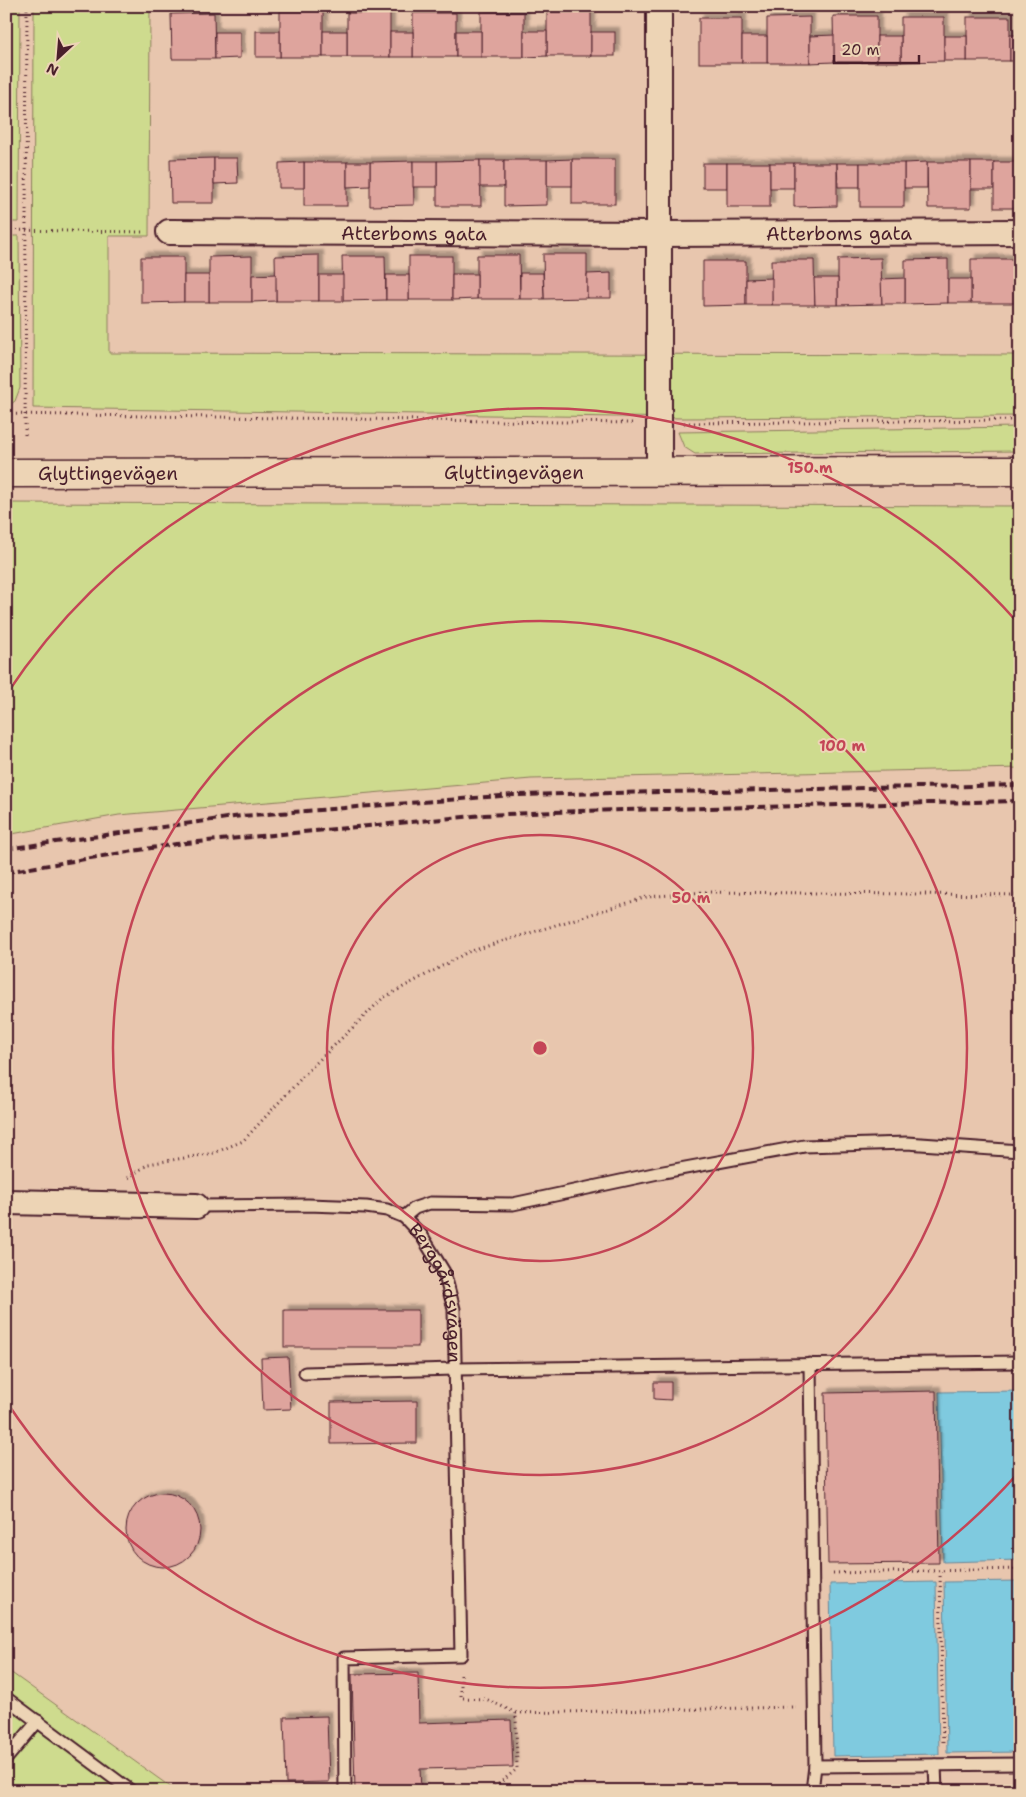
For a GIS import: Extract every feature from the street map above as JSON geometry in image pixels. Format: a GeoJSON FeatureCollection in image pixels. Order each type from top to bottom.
{"type":"FeatureCollection","features":[{"type":"Feature","properties":{"kind":"street"},"geometry":{"type":"LineString","coordinates":[[659,6],[659,472]]}},
{"type":"Feature","properties":{"kind":"street","name":"Atterboms gata"},"geometry":{"type":"LineString","coordinates":[[169,232],[658,234],[1020,232]]}},
{"type":"Feature","properties":{"kind":"street","name":"Glyttingevägen"},"geometry":{"type":"LineString","coordinates":[[6,473],[1020,471]]}},
{"type":"Feature","properties":{"kind":"street","name":"Berggårdsvägen"},"geometry":{"type":"LineString","coordinates":[[6,1202],[196,1206]]}},
{"type":"Feature","properties":{"kind":"lane"},"geometry":{"type":"LineString","coordinates":[[404,1217],[415,1208],[430,1203],[513,1204],[658,1173],[804,1146],[907,1143],[1020,1151]]}},
{"type":"Feature","properties":{"kind":"lane","name":"Berggårdsvägen"},"geometry":{"type":"LineString","coordinates":[[196,1206],[308,1205],[366,1207],[387,1210],[404,1217],[422,1236],[444,1272],[454,1309],[461,1655]]}},
{"type":"Feature","properties":{"kind":"lane"},"geometry":{"type":"LineString","coordinates":[[305,1373],[455,1368],[1020,1362]]}},
{"type":"Feature","properties":{"kind":"lane"},"geometry":{"type":"LineString","coordinates":[[810,1364],[815,1766],[812,1791]]}},
{"type":"Feature","properties":{"kind":"lane"},"geometry":{"type":"LineString","coordinates":[[345,1791],[344,1658],[461,1655]]}},
{"type":"Feature","properties":{"kind":"lane"},"geometry":{"type":"LineString","coordinates":[[6,1698],[131,1791]]}},
{"type":"Feature","properties":{"kind":"lane"},"geometry":{"type":"LineString","coordinates":[[6,1759],[38,1721]]}},
{"type":"Feature","properties":{"kind":"lane"},"geometry":{"type":"LineString","coordinates":[[815,1766],[1020,1764]]}},
{"type":"Feature","properties":{"kind":"lane"},"geometry":{"type":"LineString","coordinates":[[935,1765],[936,1791]]}},
{"type":"Feature","properties":{"kind":"path"},"geometry":{"type":"LineString","coordinates":[[25,435],[27,6]]}},
{"type":"Feature","properties":{"kind":"path"},"geometry":{"type":"LineString","coordinates":[[6,230],[169,232]]}},
{"type":"Feature","properties":{"kind":"path"},"geometry":{"type":"LineString","coordinates":[[6,414],[658,424],[1020,420]]}},
{"type":"Feature","properties":{"kind":"path"},"geometry":{"type":"LineString","coordinates":[[94,1203],[148,1164],[214,1153],[243,1141],[310,1069],[383,998],[468,952],[647,897],[704,892],[1020,895]]}},
{"type":"Feature","properties":{"kind":"path"},"geometry":{"type":"LineString","coordinates":[[812,1573],[1020,1569]]}},
{"type":"Feature","properties":{"kind":"path"},"geometry":{"type":"LineString","coordinates":[[940,1571],[943,1753]]}},
{"type":"Feature","properties":{"kind":"path"},"geometry":{"type":"LineString","coordinates":[[461,1655],[462,1698],[486,1699],[516,1713],[814,1707]]}},
{"type":"Feature","properties":{"kind":"path"},"geometry":{"type":"LineString","coordinates":[[490,1791],[517,1769],[516,1713]]}},
{"type":"Feature","properties":{"kind":"green space"},"geometry":{"type":"Polygon","coordinates":[[[6,6],[20,6],[19,222],[6,222],[6,6]]]}},
{"type":"Feature","properties":{"kind":"green space"},"geometry":{"type":"Polygon","coordinates":[[[34,6],[150,6],[149,236],[109,236],[109,353],[1020,355],[1020,416],[683,418],[33,408],[34,6]]]}},
{"type":"Feature","properties":{"kind":"green space"},"geometry":{"type":"Polygon","coordinates":[[[7,236],[19,236],[20,388],[15,401],[6,408],[7,236]]]}},
{"type":"Feature","properties":{"kind":"green space"},"geometry":{"type":"Polygon","coordinates":[[[1020,427],[1020,451],[695,454],[684,447],[678,432],[1020,427]]]}},
{"type":"Feature","properties":{"kind":"green space"},"geometry":{"type":"Polygon","coordinates":[[[6,503],[1020,506],[1020,768],[531,779],[119,815],[6,835],[6,503]]]}},
{"type":"Feature","properties":{"kind":"green space"},"geometry":{"type":"Polygon","coordinates":[[[6,1669],[176,1791],[6,1791],[6,1669]]]}},
{"type":"Feature","properties":{"kind":"water"},"geometry":{"type":"Polygon","coordinates":[[[1020,1391],[1020,1560],[943,1562],[939,1392],[1020,1391]]]}},
{"type":"Feature","properties":{"kind":"water"},"geometry":{"type":"Polygon","coordinates":[[[1020,1581],[1020,1752],[947,1753],[944,1582],[1020,1581]]]}},
{"type":"Feature","properties":{"kind":"water"},"geometry":{"type":"Polygon","coordinates":[[[936,1582],[939,1754],[833,1756],[830,1584],[936,1582]]]}},
{"type":"Feature","properties":{"kind":"building"},"geometry":{"type":"Polygon","coordinates":[[[280,11],[323,11],[323,57],[280,57],[280,11]]]}},
{"type":"Feature","properties":{"kind":"building"},"geometry":{"type":"Polygon","coordinates":[[[481,12],[524,12],[524,57],[481,57],[481,12]]]}},
{"type":"Feature","properties":{"kind":"building"},"geometry":{"type":"Polygon","coordinates":[[[547,12],[591,12],[591,56],[547,56],[547,12]]]}},
{"type":"Feature","properties":{"kind":"building"},"geometry":{"type":"Polygon","coordinates":[[[214,13],[215,59],[172,59],[171,14],[214,13]]]}},
{"type":"Feature","properties":{"kind":"building"},"geometry":{"type":"Polygon","coordinates":[[[347,13],[390,13],[390,57],[347,57],[347,13]]]}},
{"type":"Feature","properties":{"kind":"building"},"geometry":{"type":"Polygon","coordinates":[[[413,13],[456,13],[456,57],[413,57],[413,13]]]}},
{"type":"Feature","properties":{"kind":"building"},"geometry":{"type":"Polygon","coordinates":[[[833,16],[877,16],[877,62],[834,62],[833,16]]]}},
{"type":"Feature","properties":{"kind":"building"},"geometry":{"type":"Polygon","coordinates":[[[810,17],[810,63],[767,63],[767,18],[810,17]]]}},
{"type":"Feature","properties":{"kind":"building"},"geometry":{"type":"Polygon","coordinates":[[[901,17],[944,17],[944,61],[901,62],[901,17]]]}},
{"type":"Feature","properties":{"kind":"building"},"geometry":{"type":"Polygon","coordinates":[[[967,17],[1010,17],[1010,61],[967,61],[967,17]]]}},
{"type":"Feature","properties":{"kind":"building"},"geometry":{"type":"Polygon","coordinates":[[[699,18],[742,18],[742,63],[699,63],[699,18]]]}},
{"type":"Feature","properties":{"kind":"building"},"geometry":{"type":"Polygon","coordinates":[[[256,31],[280,31],[280,57],[256,57],[256,31]]]}},
{"type":"Feature","properties":{"kind":"building"},"geometry":{"type":"Polygon","coordinates":[[[323,31],[347,31],[347,57],[323,57],[323,31]]]}},
{"type":"Feature","properties":{"kind":"building"},"geometry":{"type":"Polygon","coordinates":[[[456,31],[481,31],[481,57],[456,57],[456,31]]]}},
{"type":"Feature","properties":{"kind":"building"},"geometry":{"type":"Polygon","coordinates":[[[524,31],[547,31],[547,56],[524,57],[524,31]]]}},
{"type":"Feature","properties":{"kind":"building"},"geometry":{"type":"Polygon","coordinates":[[[215,32],[240,32],[240,58],[215,59],[215,32]]]}},
{"type":"Feature","properties":{"kind":"building"},"geometry":{"type":"Polygon","coordinates":[[[390,32],[413,32],[413,57],[390,57],[390,32]]]}},
{"type":"Feature","properties":{"kind":"building"},"geometry":{"type":"Polygon","coordinates":[[[591,32],[615,32],[615,56],[591,56],[591,32]]]}},
{"type":"Feature","properties":{"kind":"building"},"geometry":{"type":"Polygon","coordinates":[[[834,35],[834,62],[810,63],[810,36],[834,35]]]}},
{"type":"Feature","properties":{"kind":"building"},"geometry":{"type":"Polygon","coordinates":[[[1010,35],[1020,35],[1020,61],[1010,61],[1010,35]]]}},
{"type":"Feature","properties":{"kind":"building"},"geometry":{"type":"Polygon","coordinates":[[[742,36],[767,36],[767,63],[742,63],[742,36]]]}},
{"type":"Feature","properties":{"kind":"building"},"geometry":{"type":"Polygon","coordinates":[[[877,36],[901,36],[901,62],[877,62],[877,36]]]}},
{"type":"Feature","properties":{"kind":"building"},"geometry":{"type":"Polygon","coordinates":[[[944,36],[967,36],[967,61],[944,61],[944,36]]]}},
{"type":"Feature","properties":{"kind":"building"},"geometry":{"type":"Polygon","coordinates":[[[214,158],[214,203],[171,203],[170,159],[214,158]]]}},
{"type":"Feature","properties":{"kind":"building"},"geometry":{"type":"Polygon","coordinates":[[[214,158],[237,158],[238,183],[214,184],[214,158]]]}},
{"type":"Feature","properties":{"kind":"building"},"geometry":{"type":"Polygon","coordinates":[[[572,159],[615,159],[615,204],[572,204],[572,159]]]}},
{"type":"Feature","properties":{"kind":"building"},"geometry":{"type":"Polygon","coordinates":[[[572,159],[572,186],[547,186],[547,160],[572,159]]]}},
{"type":"Feature","properties":{"kind":"building"},"geometry":{"type":"Polygon","coordinates":[[[480,160],[481,206],[437,206],[437,161],[480,160]]]}},
{"type":"Feature","properties":{"kind":"building"},"geometry":{"type":"Polygon","coordinates":[[[480,160],[504,160],[504,187],[480,187],[480,160]]]}},
{"type":"Feature","properties":{"kind":"building"},"geometry":{"type":"Polygon","coordinates":[[[504,160],[547,160],[547,205],[504,206],[504,160]]]}},
{"type":"Feature","properties":{"kind":"building"},"geometry":{"type":"Polygon","coordinates":[[[413,161],[414,205],[370,206],[370,162],[413,161]]]}},
{"type":"Feature","properties":{"kind":"building"},"geometry":{"type":"Polygon","coordinates":[[[413,161],[437,161],[437,187],[413,187],[413,161]]]}},
{"type":"Feature","properties":{"kind":"building"},"geometry":{"type":"Polygon","coordinates":[[[304,162],[347,162],[347,206],[304,206],[304,162]]]}},
{"type":"Feature","properties":{"kind":"building"},"geometry":{"type":"Polygon","coordinates":[[[304,162],[304,188],[279,188],[279,163],[304,162]]]}},
{"type":"Feature","properties":{"kind":"building"},"geometry":{"type":"Polygon","coordinates":[[[347,162],[370,162],[370,186],[347,187],[347,162]]]}},
{"type":"Feature","properties":{"kind":"building"},"geometry":{"type":"Polygon","coordinates":[[[927,162],[971,162],[971,208],[928,208],[927,162]]]}},
{"type":"Feature","properties":{"kind":"building"},"geometry":{"type":"Polygon","coordinates":[[[927,162],[927,188],[904,188],[904,163],[927,162]]]}},
{"type":"Feature","properties":{"kind":"building"},"geometry":{"type":"Polygon","coordinates":[[[971,162],[994,162],[994,189],[971,189],[971,162]]]}},
{"type":"Feature","properties":{"kind":"building"},"geometry":{"type":"Polygon","coordinates":[[[994,162],[1020,162],[1020,208],[994,208],[994,162]]]}},
{"type":"Feature","properties":{"kind":"building"},"geometry":{"type":"Polygon","coordinates":[[[703,163],[727,163],[727,188],[703,188],[703,163]]]}},
{"type":"Feature","properties":{"kind":"building"},"geometry":{"type":"Polygon","coordinates":[[[727,163],[770,163],[770,207],[727,207],[727,163]]]}},
{"type":"Feature","properties":{"kind":"building"},"geometry":{"type":"Polygon","coordinates":[[[770,163],[794,163],[794,188],[770,188],[770,163]]]}},
{"type":"Feature","properties":{"kind":"building"},"geometry":{"type":"Polygon","coordinates":[[[794,163],[837,163],[837,206],[794,207],[794,163]]]}},
{"type":"Feature","properties":{"kind":"building"},"geometry":{"type":"Polygon","coordinates":[[[837,163],[860,163],[860,187],[838,187],[837,163]]]}},
{"type":"Feature","properties":{"kind":"building"},"geometry":{"type":"Polygon","coordinates":[[[860,163],[904,163],[904,207],[860,207],[860,163]]]}},
{"type":"Feature","properties":{"kind":"building"},"geometry":{"type":"Polygon","coordinates":[[[543,254],[587,254],[587,298],[544,299],[543,254]]]}},
{"type":"Feature","properties":{"kind":"building"},"geometry":{"type":"Polygon","coordinates":[[[319,255],[319,301],[276,301],[275,256],[319,255]]]}},
{"type":"Feature","properties":{"kind":"building"},"geometry":{"type":"Polygon","coordinates":[[[477,255],[519,255],[520,299],[477,299],[477,255]]]}},
{"type":"Feature","properties":{"kind":"building"},"geometry":{"type":"Polygon","coordinates":[[[252,256],[252,302],[209,302],[209,257],[252,256]]]}},
{"type":"Feature","properties":{"kind":"building"},"geometry":{"type":"Polygon","coordinates":[[[342,256],[385,256],[386,300],[343,301],[342,256]]]}},
{"type":"Feature","properties":{"kind":"building"},"geometry":{"type":"Polygon","coordinates":[[[409,256],[452,256],[452,300],[409,300],[409,256]]]}},
{"type":"Feature","properties":{"kind":"building"},"geometry":{"type":"Polygon","coordinates":[[[141,257],[184,257],[184,302],[141,303],[141,257]]]}},
{"type":"Feature","properties":{"kind":"building"},"geometry":{"type":"Polygon","coordinates":[[[881,258],[882,304],[838,305],[838,259],[881,258]]]}},
{"type":"Feature","properties":{"kind":"building"},"geometry":{"type":"Polygon","coordinates":[[[948,259],[948,303],[905,304],[905,260],[948,259]]]}},
{"type":"Feature","properties":{"kind":"building"},"geometry":{"type":"Polygon","coordinates":[[[971,259],[1014,259],[1015,303],[971,303],[971,259]]]}},
{"type":"Feature","properties":{"kind":"building"},"geometry":{"type":"Polygon","coordinates":[[[771,260],[814,260],[815,305],[772,305],[771,260]]]}},
{"type":"Feature","properties":{"kind":"building"},"geometry":{"type":"Polygon","coordinates":[[[703,261],[746,261],[746,305],[703,306],[703,261]]]}},
{"type":"Feature","properties":{"kind":"building"},"geometry":{"type":"Polygon","coordinates":[[[520,273],[543,273],[544,299],[520,299],[520,273]]]}},
{"type":"Feature","properties":{"kind":"building"},"geometry":{"type":"Polygon","coordinates":[[[611,273],[611,298],[587,298],[587,274],[611,273]]]}},
{"type":"Feature","properties":{"kind":"building"},"geometry":{"type":"Polygon","coordinates":[[[276,274],[276,301],[252,302],[252,275],[276,274]]]}},
{"type":"Feature","properties":{"kind":"building"},"geometry":{"type":"Polygon","coordinates":[[[452,274],[477,274],[477,299],[452,300],[452,274]]]}},
{"type":"Feature","properties":{"kind":"building"},"geometry":{"type":"Polygon","coordinates":[[[184,275],[209,275],[209,302],[184,302],[184,275]]]}},
{"type":"Feature","properties":{"kind":"building"},"geometry":{"type":"Polygon","coordinates":[[[319,275],[343,275],[343,301],[319,301],[319,275]]]}},
{"type":"Feature","properties":{"kind":"building"},"geometry":{"type":"Polygon","coordinates":[[[386,275],[409,275],[409,300],[386,300],[386,275]]]}},
{"type":"Feature","properties":{"kind":"building"},"geometry":{"type":"Polygon","coordinates":[[[1014,277],[1020,277],[1020,303],[1015,303],[1014,277]]]}},
{"type":"Feature","properties":{"kind":"building"},"geometry":{"type":"Polygon","coordinates":[[[772,278],[772,305],[746,305],[746,279],[772,278]]]}},
{"type":"Feature","properties":{"kind":"building"},"geometry":{"type":"Polygon","coordinates":[[[814,278],[838,278],[838,305],[815,305],[814,278]]]}},
{"type":"Feature","properties":{"kind":"building"},"geometry":{"type":"Polygon","coordinates":[[[905,278],[905,304],[882,304],[881,279],[905,278]]]}},
{"type":"Feature","properties":{"kind":"building"},"geometry":{"type":"Polygon","coordinates":[[[948,279],[971,279],[971,303],[948,303],[948,279]]]}},
{"type":"Feature","properties":{"kind":"building"},"geometry":{"type":"Polygon","coordinates":[[[284,1310],[418,1310],[418,1347],[284,1347],[284,1310]]]}},
{"type":"Feature","properties":{"kind":"building"},"geometry":{"type":"Polygon","coordinates":[[[288,1357],[291,1409],[263,1410],[261,1358],[288,1357]]]}},
{"type":"Feature","properties":{"kind":"building"},"geometry":{"type":"Polygon","coordinates":[[[654,1382],[671,1382],[671,1400],[654,1399],[654,1382]]]}},
{"type":"Feature","properties":{"kind":"building"},"geometry":{"type":"Polygon","coordinates":[[[936,1391],[939,1563],[828,1564],[825,1393],[936,1391]]]}},
{"type":"Feature","properties":{"kind":"building"},"geometry":{"type":"Polygon","coordinates":[[[417,1401],[417,1443],[331,1444],[331,1402],[417,1401]]]}},
{"type":"Feature","properties":{"kind":"building"},"geometry":{"type":"Polygon","coordinates":[[[163,1493],[184,1499],[194,1509],[200,1530],[194,1551],[184,1561],[163,1567],[142,1561],[132,1551],[126,1530],[132,1509],[142,1499],[163,1493]]]}},
{"type":"Feature","properties":{"kind":"building"},"geometry":{"type":"Polygon","coordinates":[[[418,1673],[419,1723],[511,1720],[513,1767],[420,1769],[421,1791],[355,1791],[352,1674],[418,1673]]]}},
{"type":"Feature","properties":{"kind":"building"},"geometry":{"type":"Polygon","coordinates":[[[327,1716],[329,1782],[286,1783],[284,1717],[327,1716]]]}},
{"type":"Feature","properties":{"kind":"railway"},"geometry":{"type":"LineString","coordinates":[[6,849],[241,816],[513,795],[1020,785]]}},
{"type":"Feature","properties":{"kind":"railway"},"geometry":{"type":"LineString","coordinates":[[6,872],[176,844],[484,815],[578,811],[1020,801]]}}]}
